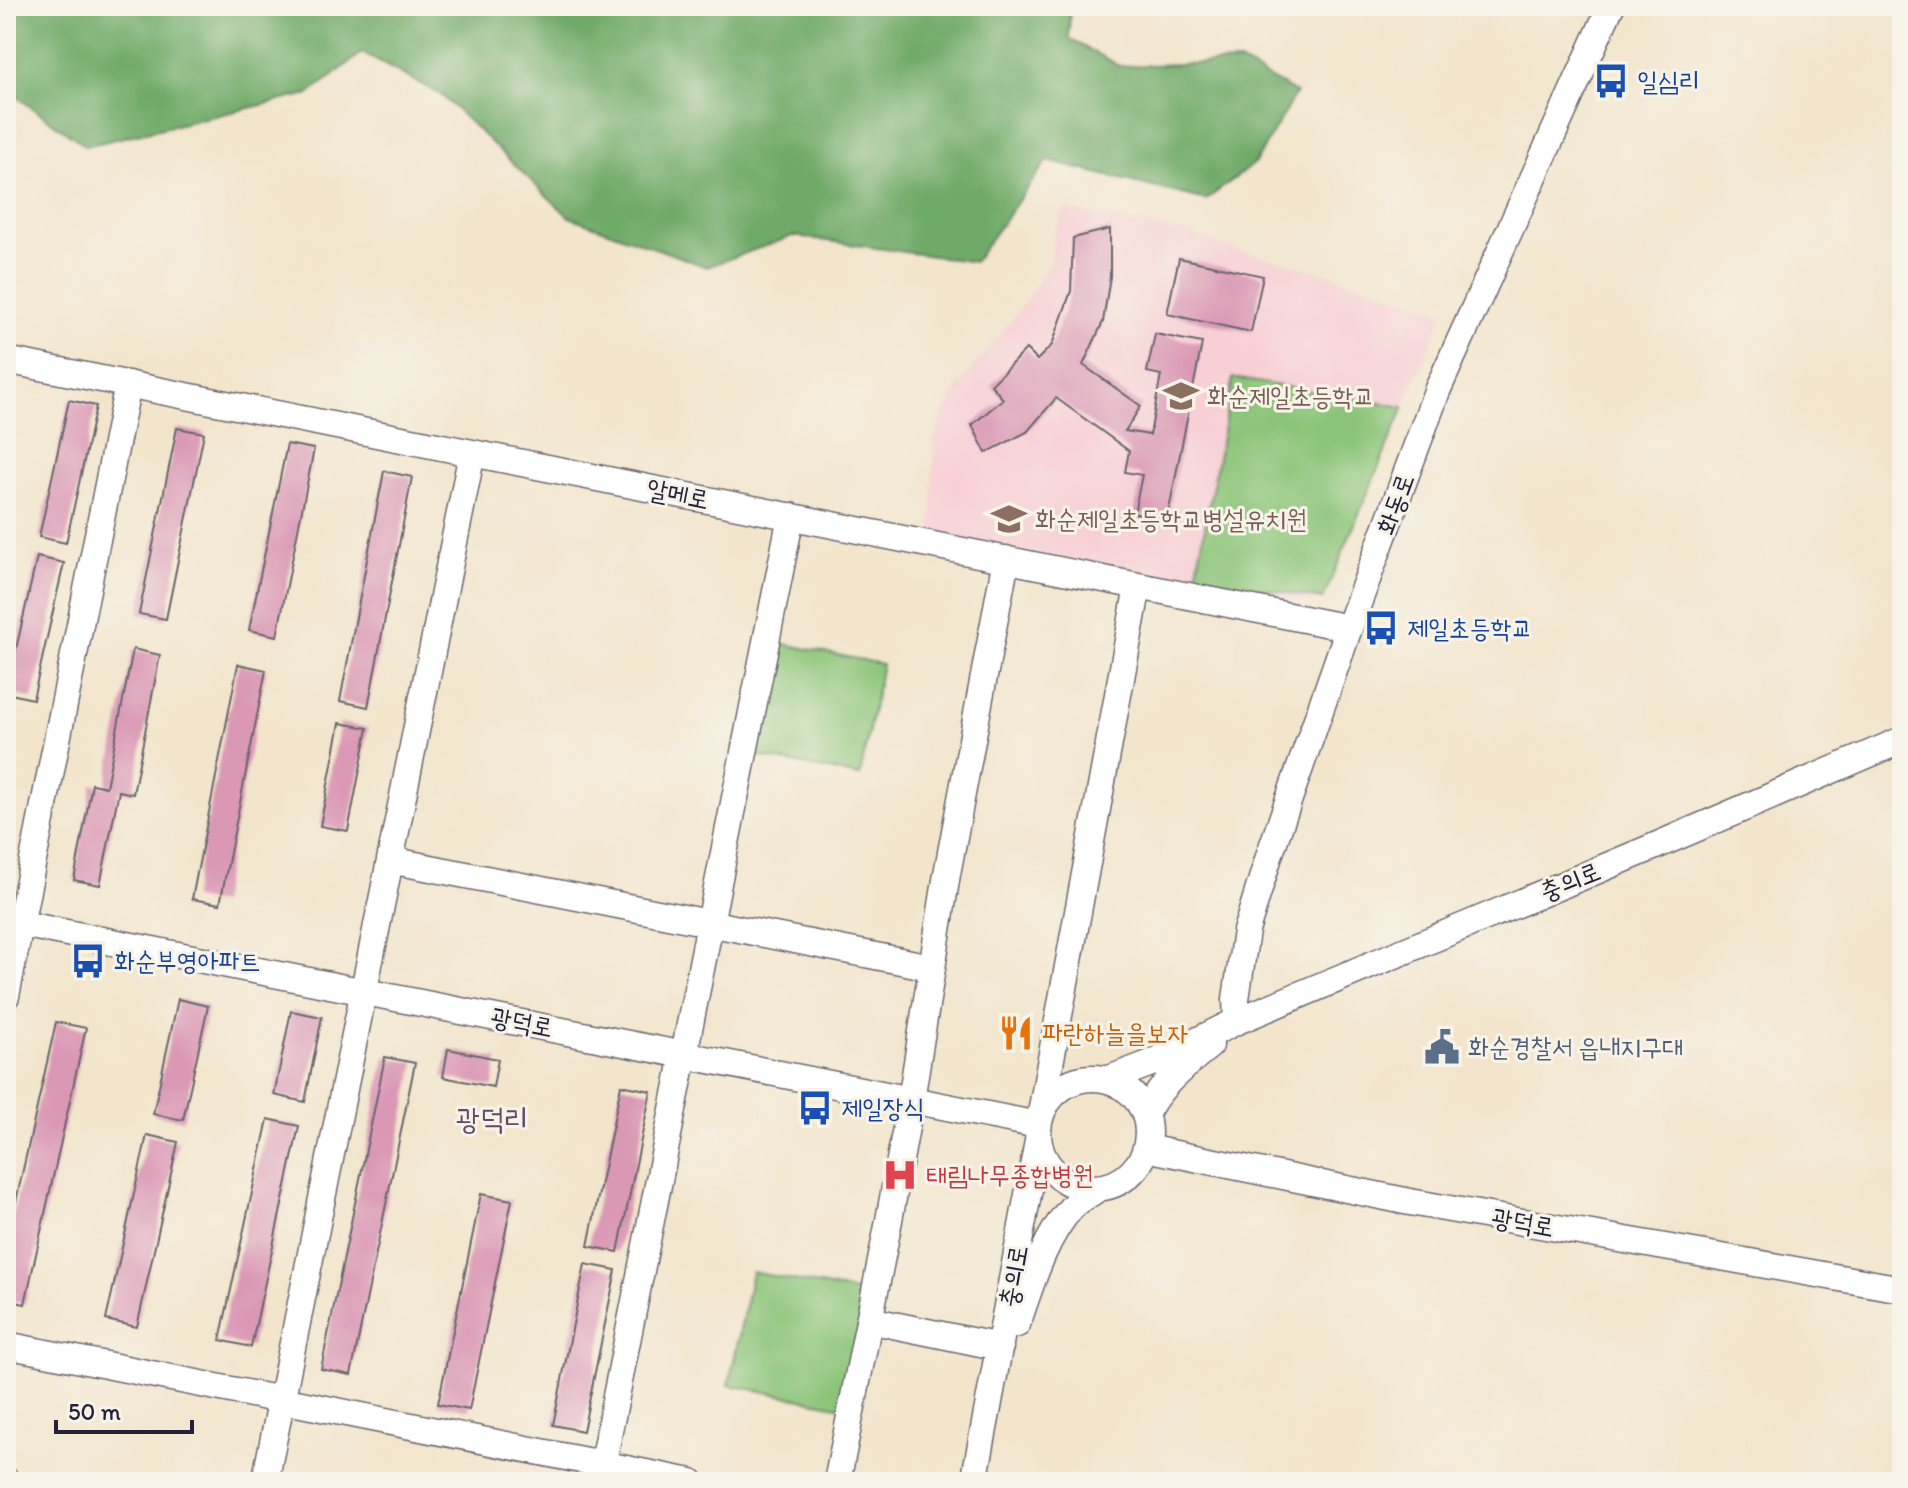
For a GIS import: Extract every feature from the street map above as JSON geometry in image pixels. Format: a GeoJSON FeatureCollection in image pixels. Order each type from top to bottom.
{"type":"FeatureCollection","features":[{"type":"Feature","properties":{"kind":"street","name":"화동로"},"geometry":{"type":"LineString","coordinates":[[1237,1021],[1236,999],[1246,931],[1349,628],[1437,391],[1611,6]]}},
{"type":"Feature","properties":{"kind":"street","name":"알메로"},"geometry":{"type":"LineString","coordinates":[[6,360],[1349,628]]}},
{"type":"Feature","properties":{"kind":"street"},"geometry":{"type":"LineString","coordinates":[[6,996],[13,923],[128,384]]}},
{"type":"Feature","properties":{"kind":"street"},"geometry":{"type":"LineString","coordinates":[[265,1482],[472,453]]}},
{"type":"Feature","properties":{"kind":"street"},"geometry":{"type":"LineString","coordinates":[[601,1473],[791,516]]}},
{"type":"Feature","properties":{"kind":"street"},"geometry":{"type":"LineString","coordinates":[[837,1482],[911,1100],[952,846],[1006,559]]}},
{"type":"Feature","properties":{"kind":"street","name":"충의로"},"geometry":{"type":"LineString","coordinates":[[974,1482],[1138,586]]}},
{"type":"Feature","properties":{"kind":"street","name":"충의로"},"geometry":{"type":"LineString","coordinates":[[1109,1079],[1154,1062],[1237,1021],[1902,740]]}},
{"type":"Feature","properties":{"kind":"street"},"geometry":{"type":"LineString","coordinates":[[390,860],[931,967]]}},
{"type":"Feature","properties":{"kind":"street","name":"광덕로"},"geometry":{"type":"LineString","coordinates":[[13,923],[1039,1126]]}},
{"type":"Feature","properties":{"kind":"street","name":"충의로"},"geometry":{"type":"LineString","coordinates":[[1145,1115],[1152,1098],[1169,1080],[1237,1021]]}},
{"type":"Feature","properties":{"kind":"street"},"geometry":{"type":"LineString","coordinates":[[1091,1077],[1109,1079],[1123,1086],[1137,1099],[1148,1131],[1146,1148],[1128,1176],[1114,1185],[1097,1189],[1080,1188],[1051,1171],[1042,1157],[1039,1126],[1049,1099],[1060,1088],[1075,1080],[1091,1077]]}},
{"type":"Feature","properties":{"kind":"street","name":"광덕로"},"geometry":{"type":"LineString","coordinates":[[1146,1148],[1410,1202],[1902,1289]]}},
{"type":"Feature","properties":{"kind":"street","name":"충의로"},"geometry":{"type":"LineString","coordinates":[[988,1411],[1042,1257],[1073,1205],[1097,1189]]}},
{"type":"Feature","properties":{"kind":"street"},"geometry":{"type":"LineString","coordinates":[[869,1320],[1000,1347]]}},
{"type":"Feature","properties":{"kind":"street"},"geometry":{"type":"LineString","coordinates":[[6,1345],[281,1400],[601,1473],[691,1482]]}},
{"type":"Feature","properties":{"kind":"shaded area","name":"화순제일초등학교"},"geometry":{"type":"Polygon","coordinates":[[[1064,209],[1187,232],[1236,250],[1330,274],[1444,312],[1323,599],[1312,603],[1197,580],[931,535],[934,440],[941,416],[964,377],[1032,292],[1050,261],[1055,231],[1064,209]]]}},
{"type":"Feature","properties":{"kind":"green space"},"geometry":{"type":"Polygon","coordinates":[[[6,6],[1070,6],[1069,39],[1120,66],[1240,62],[1296,93],[1255,163],[1206,200],[1047,161],[974,262],[793,236],[707,267],[569,217],[440,94],[362,53],[309,94],[86,146],[14,95],[6,70],[6,6]]]}},
{"type":"Feature","properties":{"kind":"green space"},"geometry":{"type":"Polygon","coordinates":[[[1233,378],[1404,407],[1323,599],[1196,576],[1233,378]]]}},
{"type":"Feature","properties":{"kind":"green space"},"geometry":{"type":"Polygon","coordinates":[[[774,642],[882,664],[860,776],[752,755],[774,642]]]}},
{"type":"Feature","properties":{"kind":"green space"},"geometry":{"type":"Polygon","coordinates":[[[752,1272],[866,1294],[843,1407],[729,1385],[752,1272]]]}},
{"type":"Feature","properties":{"kind":"building"},"geometry":{"type":"Polygon","coordinates":[[[1110,229],[1110,276],[1103,322],[1083,365],[1141,406],[1125,431],[1150,435],[1161,375],[1147,372],[1155,334],[1202,343],[1167,520],[1134,513],[1142,475],[1125,472],[1129,451],[1056,398],[1027,432],[986,453],[972,425],[1003,399],[991,385],[1026,349],[1037,360],[1052,345],[1071,291],[1073,238],[1110,229]]]}},
{"type":"Feature","properties":{"kind":"building"},"geometry":{"type":"Polygon","coordinates":[[[1179,258],[1263,276],[1251,332],[1167,314],[1179,258]]]}},
{"type":"Feature","properties":{"kind":"building"},"geometry":{"type":"Polygon","coordinates":[[[69,400],[96,406],[66,543],[39,537],[69,400]]]}},
{"type":"Feature","properties":{"kind":"building"},"geometry":{"type":"Polygon","coordinates":[[[177,428],[204,433],[166,619],[139,614],[177,428]]]}},
{"type":"Feature","properties":{"kind":"building"},"geometry":{"type":"Polygon","coordinates":[[[287,444],[314,449],[277,636],[249,630],[287,444]]]}},
{"type":"Feature","properties":{"kind":"building"},"geometry":{"type":"Polygon","coordinates":[[[384,471],[412,477],[368,707],[340,701],[384,471]]]}},
{"type":"Feature","properties":{"kind":"building"},"geometry":{"type":"Polygon","coordinates":[[[37,557],[64,563],[33,699],[6,693],[37,557]]]}},
{"type":"Feature","properties":{"kind":"building"},"geometry":{"type":"Polygon","coordinates":[[[133,649],[160,655],[133,794],[119,791],[100,885],[74,880],[92,784],[106,787],[133,649]]]}},
{"type":"Feature","properties":{"kind":"building"},"geometry":{"type":"Polygon","coordinates":[[[238,664],[266,670],[220,904],[192,899],[238,664]]]}},
{"type":"Feature","properties":{"kind":"building"},"geometry":{"type":"Polygon","coordinates":[[[340,723],[368,728],[348,831],[320,826],[340,723]]]}},
{"type":"Feature","properties":{"kind":"building"},"geometry":{"type":"Polygon","coordinates":[[[178,999],[208,1006],[183,1120],[153,1114],[178,999]]]}},
{"type":"Feature","properties":{"kind":"building"},"geometry":{"type":"Polygon","coordinates":[[[291,1011],[322,1017],[305,1102],[274,1095],[291,1011]]]}},
{"type":"Feature","properties":{"kind":"building"},"geometry":{"type":"Polygon","coordinates":[[[56,1022],[86,1028],[25,1304],[6,1300],[6,1246],[56,1022]]]}},
{"type":"Feature","properties":{"kind":"building"},"geometry":{"type":"Polygon","coordinates":[[[448,1049],[498,1059],[493,1087],[443,1077],[448,1049]]]}},
{"type":"Feature","properties":{"kind":"building"},"geometry":{"type":"Polygon","coordinates":[[[385,1057],[415,1063],[351,1375],[321,1369],[385,1057]]]}},
{"type":"Feature","properties":{"kind":"building"},"geometry":{"type":"Polygon","coordinates":[[[621,1085],[651,1091],[618,1252],[588,1246],[621,1085]]]}},
{"type":"Feature","properties":{"kind":"building"},"geometry":{"type":"Polygon","coordinates":[[[268,1119],[299,1126],[251,1347],[220,1340],[268,1119]]]}},
{"type":"Feature","properties":{"kind":"building"},"geometry":{"type":"Polygon","coordinates":[[[147,1135],[178,1142],[137,1327],[106,1320],[147,1135]]]}},
{"type":"Feature","properties":{"kind":"building"},"geometry":{"type":"Polygon","coordinates":[[[481,1194],[512,1200],[469,1410],[438,1404],[481,1194]]]}},
{"type":"Feature","properties":{"kind":"building"},"geometry":{"type":"Polygon","coordinates":[[[585,1264],[616,1270],[583,1431],[553,1425],[585,1264]]]}},
{"type":"Feature","properties":{"kind":"place","name":"일심리"},"geometry":{"type":"Point","coordinates":[1611,81]}},
{"type":"Feature","properties":{"kind":"place","name":"화순제일초등학교"},"geometry":{"type":"Point","coordinates":[1181,396]}},
{"type":"Feature","properties":{"kind":"place","name":"화순제일초등학교병설유치원"},"geometry":{"type":"Point","coordinates":[1009,519]}},
{"type":"Feature","properties":{"kind":"place","name":"제일초등학교"},"geometry":{"type":"Point","coordinates":[1381,628]}},
{"type":"Feature","properties":{"kind":"place","name":"화순부영아파트"},"geometry":{"type":"Point","coordinates":[88,961]}},
{"type":"Feature","properties":{"kind":"place","name":"파란하늘을보자"},"geometry":{"type":"Point","coordinates":[1016,1033]}},
{"type":"Feature","properties":{"kind":"place","name":"화순경찰서 읍내지구대"},"geometry":{"type":"Point","coordinates":[1442,1047]}},
{"type":"Feature","properties":{"kind":"place","name":"제일장식"},"geometry":{"type":"Point","coordinates":[815,1108]}},
{"type":"Feature","properties":{"kind":"place","name":"태림나무종합병원"},"geometry":{"type":"Point","coordinates":[900,1175]}},
{"type":"Feature","properties":{"kind":"district","name":"광덕리"},"geometry":{"type":"Point","coordinates":[492,1119]}}]}
